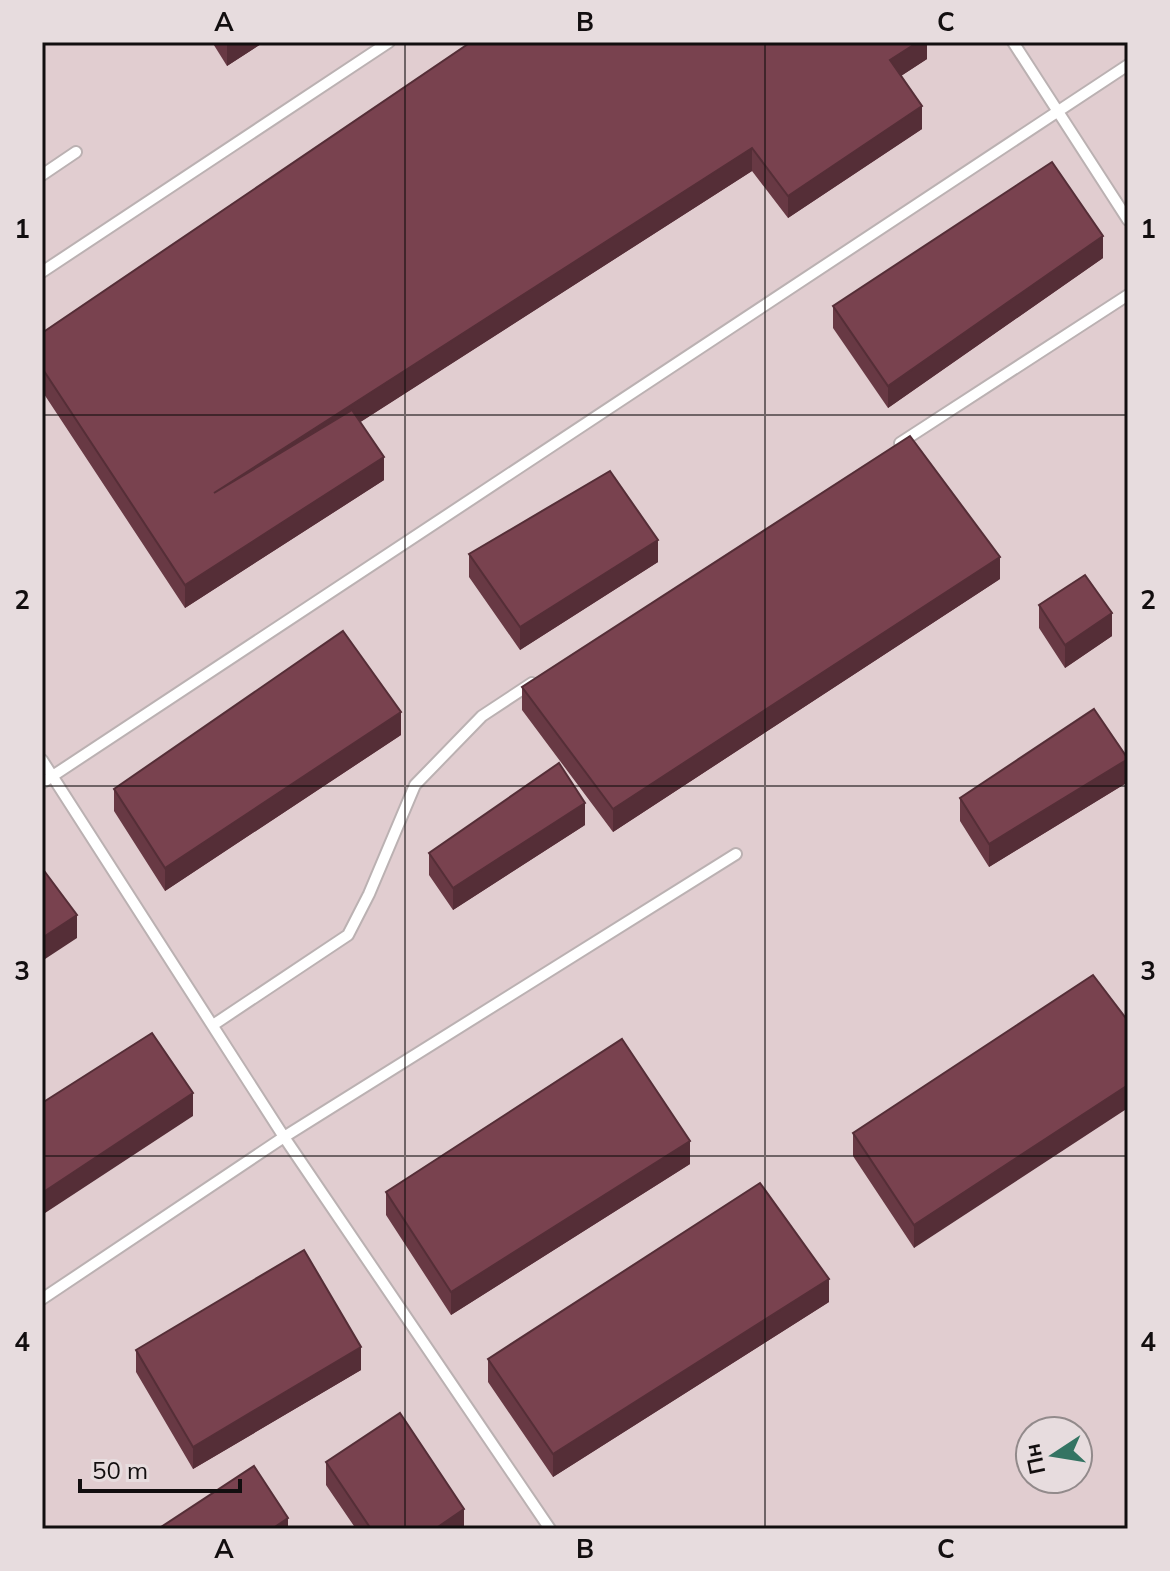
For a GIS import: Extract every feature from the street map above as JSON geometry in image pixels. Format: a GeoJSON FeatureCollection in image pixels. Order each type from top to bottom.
{"type":"FeatureCollection","features":[{"type":"Feature","properties":{"kind":"lane"},"geometry":{"type":"LineString","coordinates":[[42,272],[389,42]]}},
{"type":"Feature","properties":{"kind":"lane"},"geometry":{"type":"LineString","coordinates":[[1013,42],[1128,220]]}},
{"type":"Feature","properties":{"kind":"lane"},"geometry":{"type":"LineString","coordinates":[[42,783],[1128,65]]}},
{"type":"Feature","properties":{"kind":"lane"},"geometry":{"type":"LineString","coordinates":[[42,175],[76,152]]}},
{"type":"Feature","properties":{"kind":"lane"},"geometry":{"type":"LineString","coordinates":[[891,450],[1128,295]]}},
{"type":"Feature","properties":{"kind":"lane"},"geometry":{"type":"LineString","coordinates":[[213,1025],[348,935],[369,894],[415,785],[482,716],[548,673]]}},
{"type":"Feature","properties":{"kind":"lane"},"geometry":{"type":"LineString","coordinates":[[42,760],[284,1137],[550,1529]]}},
{"type":"Feature","properties":{"kind":"lane"},"geometry":{"type":"LineString","coordinates":[[42,1299],[284,1137],[736,854]]}},
{"type":"Feature","properties":{"kind":"shaded area"},"geometry":{"type":"Polygon","coordinates":[[[42,42],[1128,42],[1128,1529],[42,1529],[42,42]]]}},
{"type":"Feature","properties":{"kind":"building"},"geometry":{"type":"Polygon","coordinates":[[[471,42],[918,42],[890,60],[922,106],[788,196],[752,148],[214,493],[352,410],[384,457],[185,585],[42,368],[42,333],[471,42]]]}},
{"type":"Feature","properties":{"kind":"building"},"geometry":{"type":"Polygon","coordinates":[[[1052,162],[1103,236],[888,386],[833,306],[1052,162]]]}},
{"type":"Feature","properties":{"kind":"building"},"geometry":{"type":"Polygon","coordinates":[[[910,436],[1000,557],[613,809],[522,687],[910,436]]]}},
{"type":"Feature","properties":{"kind":"building"},"geometry":{"type":"Polygon","coordinates":[[[610,471],[658,540],[520,627],[469,554],[610,471]]]}},
{"type":"Feature","properties":{"kind":"building"},"geometry":{"type":"Polygon","coordinates":[[[1085,575],[1112,613],[1065,645],[1039,605],[1085,575]]]}},
{"type":"Feature","properties":{"kind":"building"},"geometry":{"type":"Polygon","coordinates":[[[343,631],[401,712],[165,868],[114,789],[343,631]]]}},
{"type":"Feature","properties":{"kind":"building"},"geometry":{"type":"Polygon","coordinates":[[[1094,709],[1128,759],[989,844],[960,798],[1094,709]]]}},
{"type":"Feature","properties":{"kind":"building"},"geometry":{"type":"Polygon","coordinates":[[[559,763],[585,803],[453,888],[429,853],[559,763]]]}},
{"type":"Feature","properties":{"kind":"building"},"geometry":{"type":"Polygon","coordinates":[[[42,868],[77,915],[42,938],[42,868]]]}},
{"type":"Feature","properties":{"kind":"building"},"geometry":{"type":"Polygon","coordinates":[[[1093,975],[1128,1021],[1128,1085],[914,1225],[853,1133],[1093,975]]]}},
{"type":"Feature","properties":{"kind":"building"},"geometry":{"type":"Polygon","coordinates":[[[152,1033],[193,1093],[42,1193],[42,1103],[152,1033]]]}},
{"type":"Feature","properties":{"kind":"building"},"geometry":{"type":"Polygon","coordinates":[[[622,1039],[690,1141],[451,1292],[386,1192],[622,1039]]]}},
{"type":"Feature","properties":{"kind":"building"},"geometry":{"type":"Polygon","coordinates":[[[760,1183],[829,1279],[553,1454],[488,1359],[760,1183]]]}},
{"type":"Feature","properties":{"kind":"building"},"geometry":{"type":"Polygon","coordinates":[[[304,1250],[361,1347],[193,1447],[136,1350],[304,1250]]]}},
{"type":"Feature","properties":{"kind":"building"},"geometry":{"type":"Polygon","coordinates":[[[400,1413],[464,1509],[435,1529],[371,1529],[326,1462],[400,1413]]]}},
{"type":"Feature","properties":{"kind":"building"},"geometry":{"type":"Polygon","coordinates":[[[254,1466],[288,1518],[272,1529],[158,1529],[254,1466]]]}}]}
